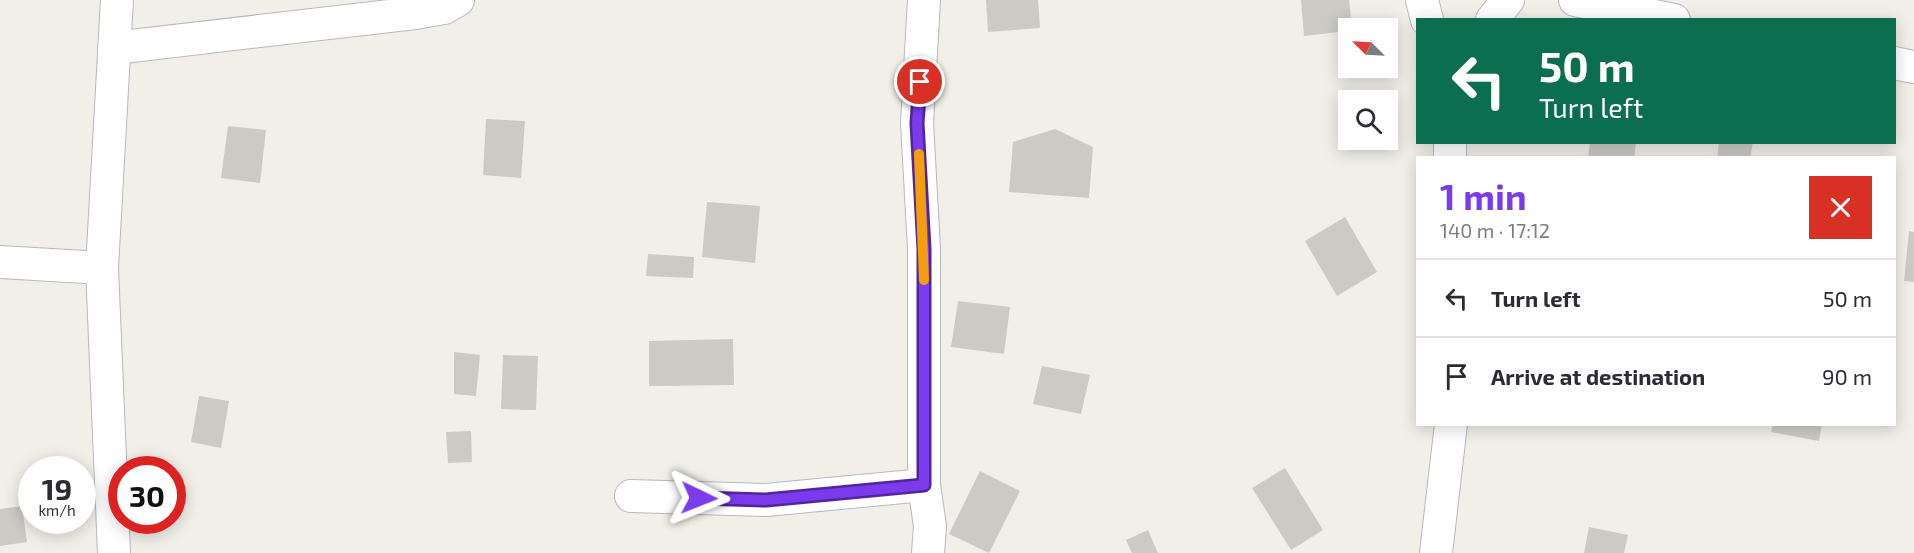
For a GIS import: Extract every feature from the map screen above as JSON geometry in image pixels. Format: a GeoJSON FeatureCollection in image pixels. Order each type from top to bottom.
{"type":"FeatureCollection","features":[{"type":"Feature","properties":{"kind":"street"},"geometry":{"type":"LineString","coordinates":[[114,553],[102,268],[117,0]]}},
{"type":"Feature","properties":{"kind":"street"},"geometry":{"type":"LineString","coordinates":[[114,48],[415,13],[444,8],[458,0]]}},
{"type":"Feature","properties":{"kind":"street"},"geometry":{"type":"LineString","coordinates":[[924,0],[917,123],[924,249],[924,485],[930,526],[928,553]]}},
{"type":"Feature","properties":{"kind":"street"},"geometry":{"type":"LineString","coordinates":[[1422,0],[1426,18]]}},
{"type":"Feature","properties":{"kind":"street"},"geometry":{"type":"LineString","coordinates":[[1494,18],[1508,0]]}},
{"type":"Feature","properties":{"kind":"street"},"geometry":{"type":"LineString","coordinates":[[1575,0],[1664,18]]}},
{"type":"Feature","properties":{"kind":"street"},"geometry":{"type":"LineString","coordinates":[[1896,63],[1914,67]]}},
{"type":"Feature","properties":{"kind":"street"},"geometry":{"type":"LineString","coordinates":[[0,262],[102,268]]}},
{"type":"Feature","properties":{"kind":"street"},"geometry":{"type":"LineString","coordinates":[[1436,553],[1451,426]]}},
{"type":"Feature","properties":{"kind":"street"},"geometry":{"type":"LineString","coordinates":[[631,496],[766,500],[924,485]]}},
{"type":"Feature","properties":{"kind":"building"},"geometry":{"type":"Polygon","coordinates":[[[986,0],[1038,0],[1040,28],[988,32],[986,0]]]}},
{"type":"Feature","properties":{"kind":"building"},"geometry":{"type":"Polygon","coordinates":[[[1301,0],[1349,0],[1351,18],[1338,18],[1338,32],[1304,36],[1301,0]]]}},
{"type":"Feature","properties":{"kind":"building"},"geometry":{"type":"Polygon","coordinates":[[[486,119],[525,121],[521,178],[483,175],[486,119]]]}},
{"type":"Feature","properties":{"kind":"building"},"geometry":{"type":"Polygon","coordinates":[[[228,126],[266,130],[260,183],[221,178],[228,126]]]}},
{"type":"Feature","properties":{"kind":"building"},"geometry":{"type":"Polygon","coordinates":[[[1055,129],[1093,147],[1089,198],[1009,192],[1013,142],[1055,129]]]}},
{"type":"Feature","properties":{"kind":"building"},"geometry":{"type":"Polygon","coordinates":[[[1590,144],[1636,144],[1634,156],[1588,156],[1590,144]]]}},
{"type":"Feature","properties":{"kind":"building"},"geometry":{"type":"Polygon","coordinates":[[[1719,144],[1753,144],[1750,156],[1717,156],[1719,144]]]}},
{"type":"Feature","properties":{"kind":"building"},"geometry":{"type":"Polygon","coordinates":[[[707,202],[760,206],[755,263],[702,257],[707,202]]]}},
{"type":"Feature","properties":{"kind":"building"},"geometry":{"type":"Polygon","coordinates":[[[1345,217],[1377,272],[1337,296],[1305,241],[1345,217]]]}},
{"type":"Feature","properties":{"kind":"building"},"geometry":{"type":"Polygon","coordinates":[[[1909,231],[1914,232],[1914,282],[1904,281],[1909,231]]]}},
{"type":"Feature","properties":{"kind":"building"},"geometry":{"type":"Polygon","coordinates":[[[648,254],[694,257],[693,278],[646,276],[648,254]]]}},
{"type":"Feature","properties":{"kind":"building"},"geometry":{"type":"Polygon","coordinates":[[[958,301],[1010,307],[1004,354],[951,347],[958,301]]]}},
{"type":"Feature","properties":{"kind":"building"},"geometry":{"type":"Polygon","coordinates":[[[733,339],[734,385],[649,386],[649,341],[733,339]]]}},
{"type":"Feature","properties":{"kind":"building"},"geometry":{"type":"Polygon","coordinates":[[[454,352],[480,355],[476,396],[454,394],[454,352]]]}},
{"type":"Feature","properties":{"kind":"building"},"geometry":{"type":"Polygon","coordinates":[[[503,355],[538,356],[536,410],[501,409],[503,355]]]}},
{"type":"Feature","properties":{"kind":"building"},"geometry":{"type":"Polygon","coordinates":[[[1042,366],[1090,375],[1081,414],[1033,404],[1042,366]]]}},
{"type":"Feature","properties":{"kind":"building"},"geometry":{"type":"Polygon","coordinates":[[[199,396],[229,401],[221,448],[191,442],[199,396]]]}},
{"type":"Feature","properties":{"kind":"building"},"geometry":{"type":"Polygon","coordinates":[[[1772,426],[1822,426],[1819,441],[1771,432],[1772,426]]]}},
{"type":"Feature","properties":{"kind":"building"},"geometry":{"type":"Polygon","coordinates":[[[471,431],[472,462],[448,463],[446,432],[471,431]]]}},
{"type":"Feature","properties":{"kind":"building"},"geometry":{"type":"Polygon","coordinates":[[[1285,468],[1323,530],[1291,550],[1252,488],[1285,468]]]}},
{"type":"Feature","properties":{"kind":"building"},"geometry":{"type":"Polygon","coordinates":[[[980,471],[1020,491],[989,553],[949,534],[980,471]]]}},
{"type":"Feature","properties":{"kind":"building"},"geometry":{"type":"Polygon","coordinates":[[[18,507],[18,534],[26,534],[27,542],[0,546],[0,509],[18,507]]]}},
{"type":"Feature","properties":{"kind":"building"},"geometry":{"type":"Polygon","coordinates":[[[1589,527],[1628,535],[1624,553],[1584,553],[1589,527]]]}},
{"type":"Feature","properties":{"kind":"building"},"geometry":{"type":"Polygon","coordinates":[[[1148,530],[1158,553],[1132,553],[1126,540],[1148,530]]]}},
{"type":"Feature","properties":{"kind":"slow traffic"},"geometry":{"type":"LineString","coordinates":[[919,154],[924,280]]}},
{"type":"Feature","properties":{"kind":"route"},"geometry":{"type":"LineString","coordinates":[[699,498],[766,500],[924,485],[924,249],[917,123],[920,82]]}}]}
